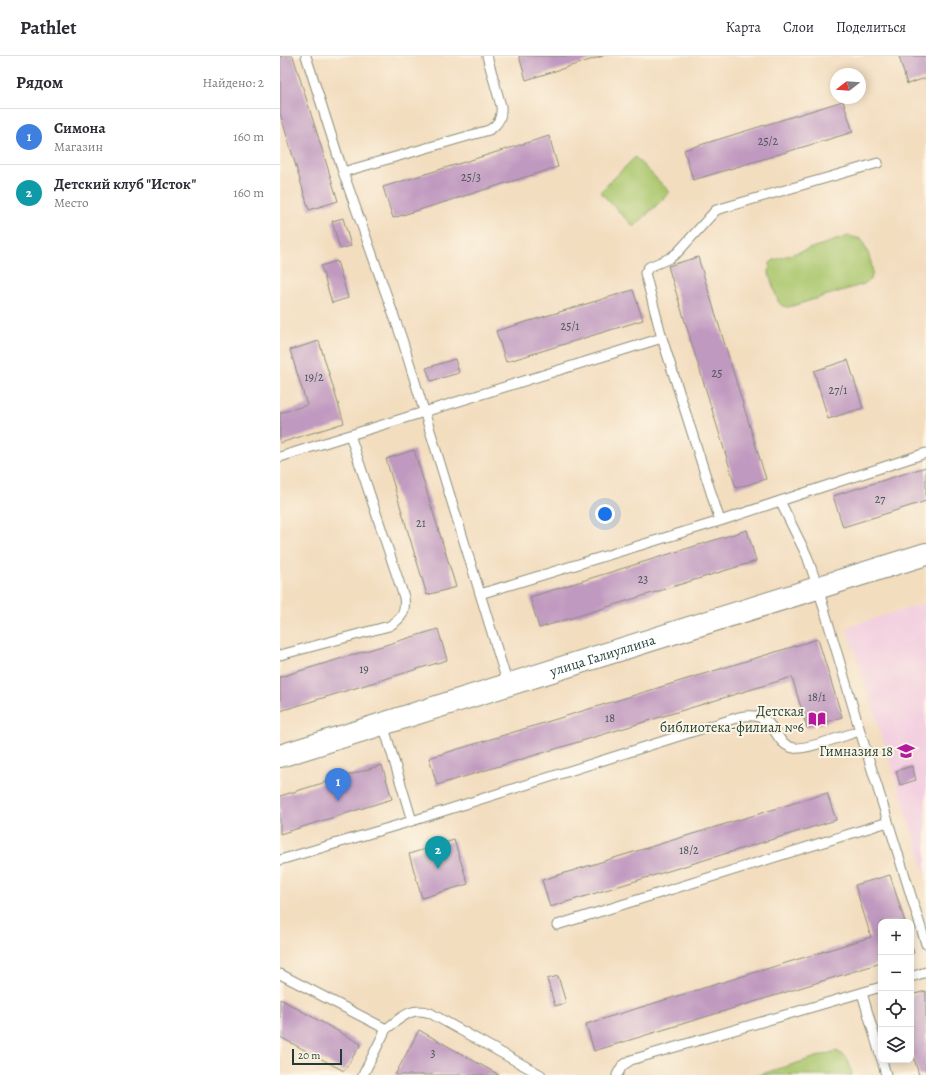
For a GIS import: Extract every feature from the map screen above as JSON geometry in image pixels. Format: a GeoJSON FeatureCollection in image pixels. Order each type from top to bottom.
{"type":"FeatureCollection","features":[{"type":"Feature","properties":{"kind":"street","name":"улица Галиуллина"},"geometry":{"type":"LineString","coordinates":[[280,756],[926,554]]}},
{"type":"Feature","properties":{"kind":"lane"},"geometry":{"type":"LineString","coordinates":[[306,56],[343,172],[402,339],[508,685]]}},
{"type":"Feature","properties":{"kind":"lane"},"geometry":{"type":"LineString","coordinates":[[343,172],[489,130],[495,126],[500,120],[502,113],[487,56]]}},
{"type":"Feature","properties":{"kind":"lane"},"geometry":{"type":"LineString","coordinates":[[720,521],[662,338],[645,273],[646,270],[649,267],[670,258],[678,252],[716,210],[878,163]]}},
{"type":"Feature","properties":{"kind":"lane"},"geometry":{"type":"LineString","coordinates":[[280,457],[662,338]]}},
{"type":"Feature","properties":{"kind":"lane"},"geometry":{"type":"LineString","coordinates":[[280,655],[389,626],[397,622],[405,606],[404,597],[350,435]]}},
{"type":"Feature","properties":{"kind":"lane"},"geometry":{"type":"LineString","coordinates":[[480,594],[720,521],[926,453]]}},
{"type":"Feature","properties":{"kind":"lane"},"geometry":{"type":"LineString","coordinates":[[780,501],[807,556],[818,588],[860,731],[926,944]]}},
{"type":"Feature","properties":{"kind":"lane"},"geometry":{"type":"LineString","coordinates":[[280,860],[412,821],[739,717],[748,715],[759,716],[766,721],[786,745],[794,748],[806,747],[860,731]]}},
{"type":"Feature","properties":{"kind":"lane"},"geometry":{"type":"LineString","coordinates":[[383,724],[412,821]]}},
{"type":"Feature","properties":{"kind":"lane"},"geometry":{"type":"LineString","coordinates":[[557,925],[888,822]]}},
{"type":"Feature","properties":{"kind":"lane"},"geometry":{"type":"LineString","coordinates":[[914,976],[926,972]]}},
{"type":"Feature","properties":{"kind":"lane"},"geometry":{"type":"LineString","coordinates":[[280,974],[386,1029]]}},
{"type":"Feature","properties":{"kind":"lane"},"geometry":{"type":"LineString","coordinates":[[617,1075],[622,1066],[631,1060],[878,988]]}},
{"type":"Feature","properties":{"kind":"lane"},"geometry":{"type":"LineString","coordinates":[[862,993],[878,1049]]}},
{"type":"Feature","properties":{"kind":"lane"},"geometry":{"type":"LineString","coordinates":[[363,1075],[386,1029],[410,1012],[416,1010],[423,1010],[436,1016],[541,1075]]}},
{"type":"Feature","properties":{"kind":"lane"},"geometry":{"type":"LineString","coordinates":[[882,1063],[886,1075]]}},
{"type":"Feature","properties":{"kind":"shaded area","name":"Гимназия 18"},"geometry":{"type":"Polygon","coordinates":[[[926,603],[926,875],[847,627],[926,603]]]}},
{"type":"Feature","properties":{"kind":"green space"},"geometry":{"type":"Polygon","coordinates":[[[635,157],[670,192],[634,227],[600,192],[635,157]]]}},
{"type":"Feature","properties":{"kind":"green space"},"geometry":{"type":"Polygon","coordinates":[[[849,236],[861,239],[866,248],[872,265],[872,276],[870,280],[864,284],[789,307],[780,304],[769,274],[770,263],[774,260],[849,236]]]}},
{"type":"Feature","properties":{"kind":"green space"},"geometry":{"type":"Polygon","coordinates":[[[836,1051],[844,1055],[846,1058],[852,1075],[758,1075],[836,1051]]]}},
{"type":"Feature","properties":{"kind":"building"},"geometry":{"type":"Polygon","coordinates":[[[280,56],[293,56],[338,201],[309,210],[280,113],[280,56]]]}},
{"type":"Feature","properties":{"kind":"building"},"geometry":{"type":"Polygon","coordinates":[[[519,56],[603,56],[526,80],[519,56]]]}},
{"type":"Feature","properties":{"kind":"building"},"geometry":{"type":"Polygon","coordinates":[[[899,56],[926,56],[926,78],[907,84],[899,56]]]}},
{"type":"Feature","properties":{"kind":"building"},"geometry":{"type":"Polygon","coordinates":[[[833,104],[844,104],[853,132],[693,180],[684,150],[833,104]]]}},
{"type":"Feature","properties":{"kind":"building"},"geometry":{"type":"Polygon","coordinates":[[[549,136],[558,167],[393,218],[383,187],[549,136]]]}},
{"type":"Feature","properties":{"kind":"building"},"geometry":{"type":"Polygon","coordinates":[[[343,218],[351,246],[340,249],[332,221],[343,218]]]}},
{"type":"Feature","properties":{"kind":"building"},"geometry":{"type":"Polygon","coordinates":[[[698,257],[766,479],[736,488],[668,266],[698,257]]]}},
{"type":"Feature","properties":{"kind":"building"},"geometry":{"type":"Polygon","coordinates":[[[337,261],[348,298],[332,303],[321,266],[337,261]]]}},
{"type":"Feature","properties":{"kind":"building"},"geometry":{"type":"Polygon","coordinates":[[[633,290],[643,320],[506,362],[496,331],[633,290]]]}},
{"type":"Feature","properties":{"kind":"building"},"geometry":{"type":"Polygon","coordinates":[[[319,341],[344,423],[280,443],[280,413],[307,405],[290,350],[319,341]]]}},
{"type":"Feature","properties":{"kind":"building"},"geometry":{"type":"Polygon","coordinates":[[[455,359],[459,373],[431,381],[426,368],[455,359]]]}},
{"type":"Feature","properties":{"kind":"building"},"geometry":{"type":"Polygon","coordinates":[[[848,360],[863,408],[828,419],[814,371],[848,360]]]}},
{"type":"Feature","properties":{"kind":"building"},"geometry":{"type":"Polygon","coordinates":[[[414,450],[456,587],[427,595],[386,459],[414,450]]]}},
{"type":"Feature","properties":{"kind":"building"},"geometry":{"type":"Polygon","coordinates":[[[926,467],[926,501],[843,527],[833,496],[926,467]]]}},
{"type":"Feature","properties":{"kind":"building"},"geometry":{"type":"Polygon","coordinates":[[[747,530],[756,561],[539,628],[530,597],[747,530]]]}},
{"type":"Feature","properties":{"kind":"building"},"geometry":{"type":"Polygon","coordinates":[[[438,629],[447,660],[280,711],[280,677],[438,629]]]}},
{"type":"Feature","properties":{"kind":"building"},"geometry":{"type":"Polygon","coordinates":[[[818,639],[842,717],[807,728],[792,677],[437,785],[429,758],[818,639]]]}},
{"type":"Feature","properties":{"kind":"building"},"geometry":{"type":"Polygon","coordinates":[[[382,765],[392,799],[280,834],[280,796],[382,765]]]}},
{"type":"Feature","properties":{"kind":"building"},"geometry":{"type":"Polygon","coordinates":[[[912,766],[916,780],[900,785],[896,771],[912,766]]]}},
{"type":"Feature","properties":{"kind":"building"},"geometry":{"type":"Polygon","coordinates":[[[827,793],[836,820],[550,907],[542,880],[827,793]]]}},
{"type":"Feature","properties":{"kind":"building"},"geometry":{"type":"Polygon","coordinates":[[[454,840],[468,884],[422,898],[409,854],[454,840]]]}},
{"type":"Feature","properties":{"kind":"building"},"geometry":{"type":"Polygon","coordinates":[[[890,875],[904,919],[878,919],[878,964],[594,1051],[586,1024],[871,937],[855,885],[890,875]]]}},
{"type":"Feature","properties":{"kind":"building"},"geometry":{"type":"Polygon","coordinates":[[[558,976],[566,1003],[555,1006],[547,979],[558,976]]]}},
{"type":"Feature","properties":{"kind":"building"},"geometry":{"type":"Polygon","coordinates":[[[926,991],[926,1075],[919,1075],[914,1059],[914,994],[926,991]]]}},
{"type":"Feature","properties":{"kind":"building"},"geometry":{"type":"Polygon","coordinates":[[[280,999],[361,1044],[344,1071],[280,1037],[280,999]]]}},
{"type":"Feature","properties":{"kind":"building"},"geometry":{"type":"Polygon","coordinates":[[[419,1030],[499,1075],[395,1075],[419,1030]]]}},
{"type":"Feature","properties":{"kind":"place","name":"Детская библиотека-филиал №6"},"geometry":{"type":"Point","coordinates":[817,719]}},
{"type":"Feature","properties":{"kind":"place","name":"Гимназия 18"},"geometry":{"type":"Point","coordinates":[906,751]}},
{"type":"Feature","properties":{"kind":"place","name":"Симона"},"geometry":{"type":"Point","coordinates":[338,801]}},
{"type":"Feature","properties":{"kind":"place","name":"Детский клуб \"Исток\""},"geometry":{"type":"Point","coordinates":[438,869]}}]}
